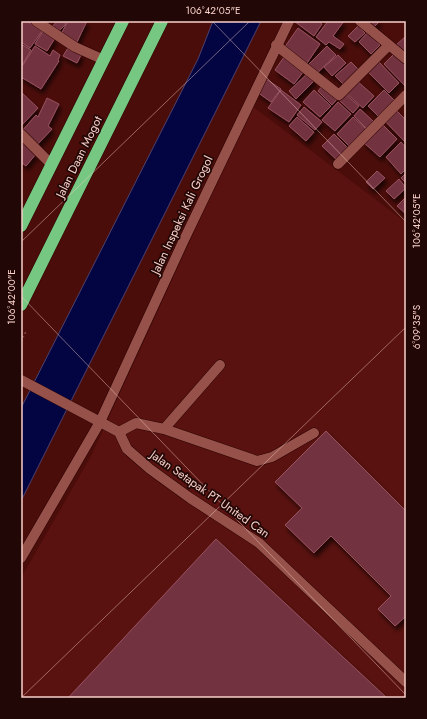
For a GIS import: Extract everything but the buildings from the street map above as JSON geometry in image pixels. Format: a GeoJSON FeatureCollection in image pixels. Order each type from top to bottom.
{"type":"FeatureCollection","features":[{"type":"Feature","properties":{"kind":"highway","name":"Jalan Daan Mogot"},"geometry":{"type":"LineString","coordinates":[[21,226],[124,21]]}},
{"type":"Feature","properties":{"kind":"highway","name":"Jalan Daan Mogot"},"geometry":{"type":"LineString","coordinates":[[21,305],[162,21]]}},
{"type":"Feature","properties":{"kind":"street"},"geometry":{"type":"LineString","coordinates":[[36,21],[75,47],[104,60]]}},
{"type":"Feature","properties":{"kind":"street","name":"Jalan Inspeksi Kali Grogol"},"geometry":{"type":"LineString","coordinates":[[21,558],[98,420],[276,45],[289,21]]}},
{"type":"Feature","properties":{"kind":"street"},"geometry":{"type":"LineString","coordinates":[[360,21],[406,59]]}},
{"type":"Feature","properties":{"kind":"street"},"geometry":{"type":"LineString","coordinates":[[276,45],[339,95],[389,45]]}},
{"type":"Feature","properties":{"kind":"street"},"geometry":{"type":"LineString","coordinates":[[338,164],[404,100]]}},
{"type":"Feature","properties":{"kind":"street"},"geometry":{"type":"LineString","coordinates":[[21,134],[51,164]]}},
{"type":"Feature","properties":{"kind":"street"},"geometry":{"type":"LineString","coordinates":[[164,429],[220,365]]}},
{"type":"Feature","properties":{"kind":"street"},"geometry":{"type":"LineString","coordinates":[[21,380],[119,432],[136,423],[164,429],[257,461],[272,457],[314,433]]}},
{"type":"Feature","properties":{"kind":"street","name":"Jalan Setapak PT United Can"},"geometry":{"type":"LineString","coordinates":[[119,432],[127,449],[150,469],[190,498],[259,543],[406,682]]}},
{"type":"Feature","properties":{"kind":"path"},"geometry":{"type":"LineString","coordinates":[[21,331],[25,333],[21,341]]}},
{"type":"Feature","properties":{"kind":"shaded area"},"geometry":{"type":"Polygon","coordinates":[[[213,21],[261,21],[21,501],[21,408],[198,59],[213,21]]]}},
{"type":"Feature","properties":{"kind":"shaded area"},"geometry":{"type":"Polygon","coordinates":[[[252,106],[404,221],[406,219],[406,698],[21,698],[21,578],[91,456],[252,106]]]}}]}
